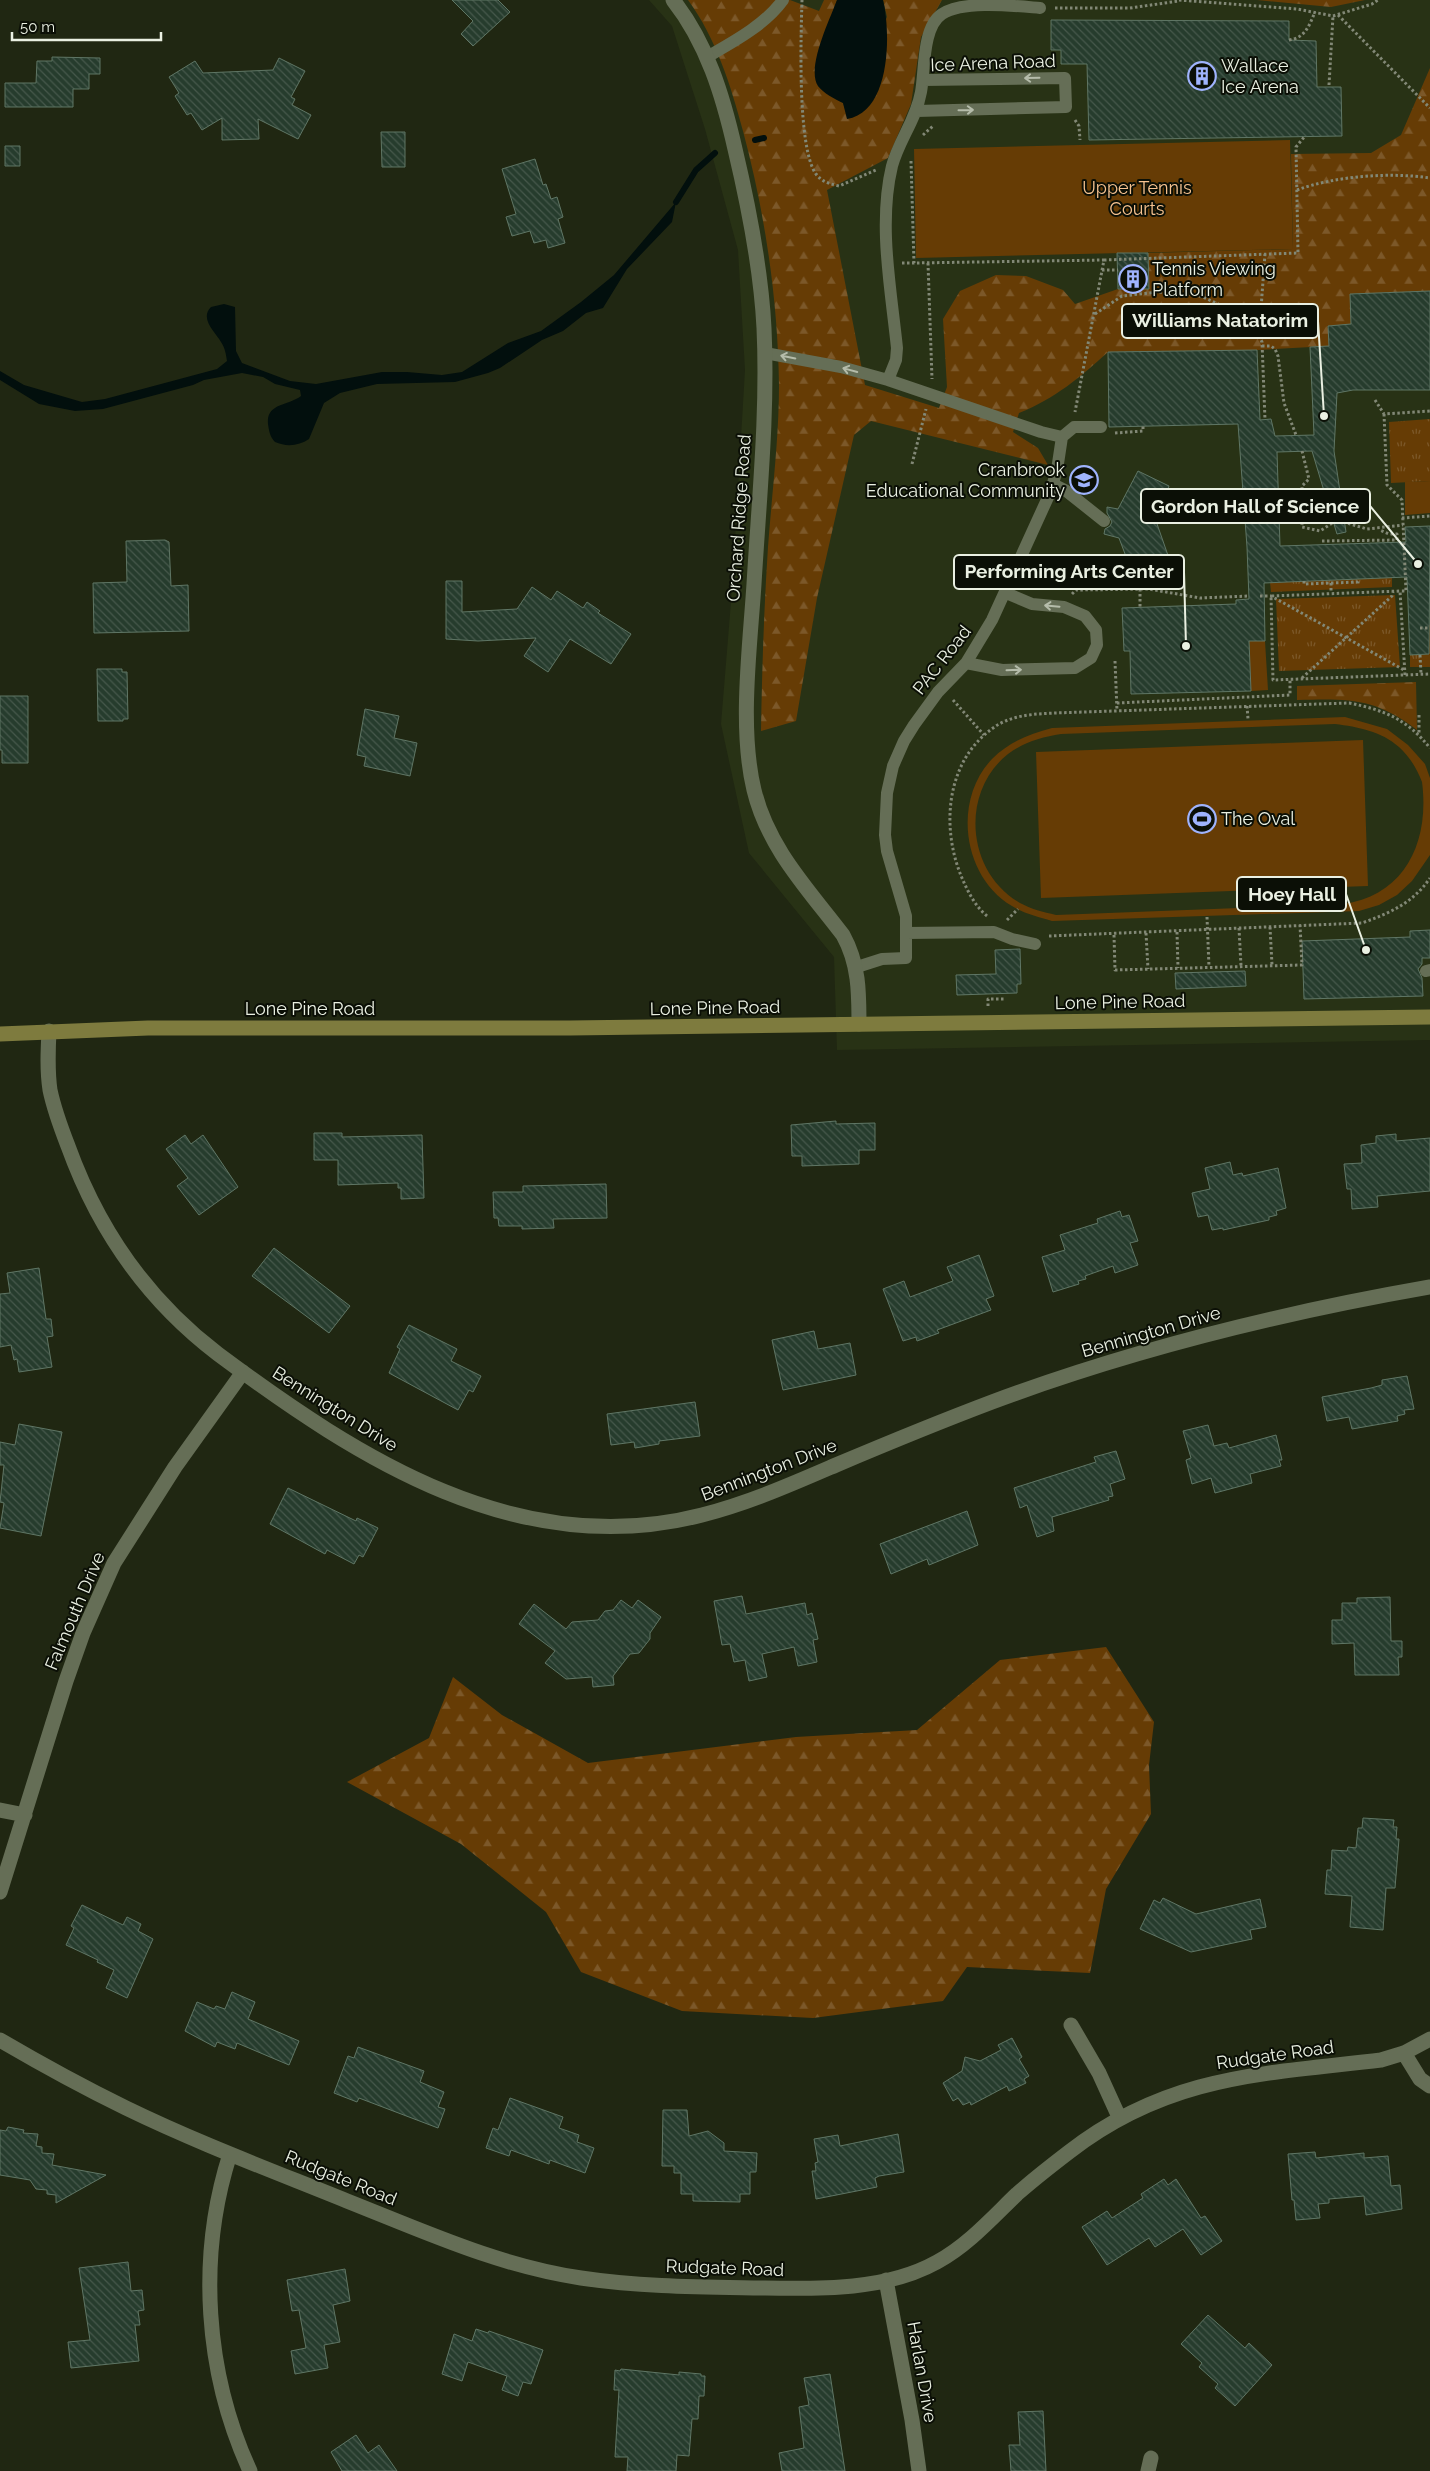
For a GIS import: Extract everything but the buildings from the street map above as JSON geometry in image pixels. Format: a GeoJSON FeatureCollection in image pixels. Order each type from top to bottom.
{"type":"FeatureCollection","features":[{"type":"Feature","properties":{"kind":"street","name":"Orchard Ridge Road"},"geometry":{"type":"LineString","coordinates":[[673,0],[697,37],[707,57],[725,108],[748,209],[760,285],[765,353],[764,417],[750,647],[748,745],[750,771],[760,810],[769,832],[802,885],[843,935],[851,949],[857,967],[860,1024]]}},
{"type":"Feature","properties":{"kind":"street","name":"Lone Pine Road"},"geometry":{"type":"LineString","coordinates":[[0,1034],[49,1031],[207,1028],[570,1028],[1430,1017]]}},
{"type":"Feature","properties":{"kind":"street","name":"Bennington Drive"},"geometry":{"type":"LineString","coordinates":[[49,1031],[48,1066],[54,1106],[74,1165],[96,1214],[127,1260],[161,1301],[210,1348],[363,1452],[449,1495],[512,1515],[547,1522],[584,1525],[644,1525],[698,1516],[749,1501],[978,1407],[1138,1353],[1285,1315],[1430,1287]]}},
{"type":"Feature","properties":{"kind":"street","name":"Falmouth Drive"},"geometry":{"type":"LineString","coordinates":[[0,1892],[68,1673],[83,1633],[114,1563],[174,1467],[243,1372]]}},
{"type":"Feature","properties":{"kind":"street"},"geometry":{"type":"LineString","coordinates":[[0,1810],[25,1815]]}},
{"type":"Feature","properties":{"kind":"street"},"geometry":{"type":"LineString","coordinates":[[1071,2025],[1099,2074],[1119,2117]]}},
{"type":"Feature","properties":{"kind":"street","name":"Rudgate Road"},"geometry":{"type":"LineString","coordinates":[[0,2040],[125,2107],[230,2154],[486,2256],[580,2278],[720,2288],[804,2289],[836,2287],[886,2280],[914,2272],[938,2262],[964,2243],[1059,2160],[1119,2117],[1166,2098],[1234,2077],[1381,2060],[1404,2053],[1430,2039]]}},
{"type":"Feature","properties":{"kind":"street"},"geometry":{"type":"LineString","coordinates":[[1404,2053],[1420,2079],[1430,2086]]}},
{"type":"Feature","properties":{"kind":"street"},"geometry":{"type":"LineString","coordinates":[[230,2154],[219,2198],[212,2251],[210,2310],[217,2366],[228,2413],[250,2471]]}},
{"type":"Feature","properties":{"kind":"street","name":"Harlan Drive"},"geometry":{"type":"LineString","coordinates":[[886,2280],[912,2420],[918,2471]]}},
{"type":"Feature","properties":{"kind":"lane"},"geometry":{"type":"LineString","coordinates":[[707,57],[753,28],[777,9],[783,0]]}},
{"type":"Feature","properties":{"kind":"lane"},"geometry":{"type":"LineString","coordinates":[[923,80],[926,44],[932,27],[941,14],[958,8],[1040,8]]}},
{"type":"Feature","properties":{"kind":"lane","name":"Ice Arena Road"},"geometry":{"type":"LineString","coordinates":[[888,380],[896,360],[897,348],[887,227],[892,171],[917,111],[923,80],[1065,78],[1066,107],[917,111]]}},
{"type":"Feature","properties":{"kind":"lane"},"geometry":{"type":"LineString","coordinates":[[765,353],[841,367],[888,380],[1040,432],[1062,437],[1074,427],[1101,426]]}},
{"type":"Feature","properties":{"kind":"lane","name":"PAC Road"},"geometry":{"type":"LineString","coordinates":[[857,967],[882,959],[906,958],[906,916],[887,851],[885,835],[887,793],[893,766],[904,741],[938,692],[966,662],[983,636],[1006,593],[1053,484],[1062,437]]}},
{"type":"Feature","properties":{"kind":"lane"},"geometry":{"type":"LineString","coordinates":[[1053,484],[1065,490],[1104,521]]}},
{"type":"Feature","properties":{"kind":"lane"},"geometry":{"type":"LineString","coordinates":[[966,662],[1002,670],[1075,668],[1090,658],[1097,645],[1096,630],[1085,616],[1064,607],[1032,604],[1006,593]]}},
{"type":"Feature","properties":{"kind":"lane"},"geometry":{"type":"LineString","coordinates":[[906,933],[994,932],[1012,939],[1039,940]]}},
{"type":"Feature","properties":{"kind":"path"},"geometry":{"type":"LineString","coordinates":[[802,0],[803,122],[811,163],[816,174],[823,181],[839,186],[876,170],[892,171]]}},
{"type":"Feature","properties":{"kind":"path"},"geometry":{"type":"LineString","coordinates":[[1040,8],[1130,8],[1179,0],[1297,9],[1333,16],[1378,0]]}},
{"type":"Feature","properties":{"kind":"path"},"geometry":{"type":"LineString","coordinates":[[1289,40],[1300,37],[1305,32],[1315,12]]}},
{"type":"Feature","properties":{"kind":"path"},"geometry":{"type":"LineString","coordinates":[[1338,15],[1430,108]]}},
{"type":"Feature","properties":{"kind":"path"},"geometry":{"type":"LineString","coordinates":[[1329,85],[1333,16]]}},
{"type":"Feature","properties":{"kind":"path"},"geometry":{"type":"LineString","coordinates":[[1428,104],[1430,99]]}},
{"type":"Feature","properties":{"kind":"path"},"geometry":{"type":"LineString","coordinates":[[920,138],[938,119],[935,111]]}},
{"type":"Feature","properties":{"kind":"path"},"geometry":{"type":"LineString","coordinates":[[1079,126],[1080,140]]}},
{"type":"Feature","properties":{"kind":"path"},"geometry":{"type":"LineString","coordinates":[[911,159],[914,263],[1104,260],[1298,253],[1296,147],[1306,136]]}},
{"type":"Feature","properties":{"kind":"path"},"geometry":{"type":"LineString","coordinates":[[1297,190],[1316,183],[1373,177],[1430,178]]}},
{"type":"Feature","properties":{"kind":"path"},"geometry":{"type":"LineString","coordinates":[[1259,336],[1266,254]]}},
{"type":"Feature","properties":{"kind":"path"},"geometry":{"type":"LineString","coordinates":[[1074,427],[1104,260]]}},
{"type":"Feature","properties":{"kind":"path"},"geometry":{"type":"LineString","coordinates":[[928,263],[933,371],[931,384]]}},
{"type":"Feature","properties":{"kind":"path"},"geometry":{"type":"LineString","coordinates":[[1102,270],[1118,270]]}},
{"type":"Feature","properties":{"kind":"path"},"geometry":{"type":"LineString","coordinates":[[1094,314],[1122,296],[1158,292],[1185,293],[1203,297],[1250,319],[1262,346],[1264,420]]}},
{"type":"Feature","properties":{"kind":"path"},"geometry":{"type":"LineString","coordinates":[[1262,346],[1275,349],[1278,356],[1284,403],[1296,436]]}},
{"type":"Feature","properties":{"kind":"path"},"geometry":{"type":"LineString","coordinates":[[1260,596],[1406,591],[1402,500],[1387,484],[1384,414],[1374,400]]}},
{"type":"Feature","properties":{"kind":"path"},"geometry":{"type":"LineString","coordinates":[[912,464],[927,402]]}},
{"type":"Feature","properties":{"kind":"path"},"geometry":{"type":"LineString","coordinates":[[1384,414],[1430,411]]}},
{"type":"Feature","properties":{"kind":"path"},"geometry":{"type":"LineString","coordinates":[[1101,426],[1112,433],[1143,431],[1143,426]]}},
{"type":"Feature","properties":{"kind":"path"},"geometry":{"type":"LineString","coordinates":[[1302,451],[1309,479],[1302,486],[1302,527],[1320,531],[1337,520],[1345,521],[1358,528],[1379,529],[1390,525],[1403,525]]}},
{"type":"Feature","properties":{"kind":"path"},"geometry":{"type":"LineString","coordinates":[[1402,518],[1430,516]]}},
{"type":"Feature","properties":{"kind":"path"},"geometry":{"type":"LineString","coordinates":[[1322,541],[1397,540],[1397,534],[1389,534],[1379,529]]}},
{"type":"Feature","properties":{"kind":"path"},"geometry":{"type":"LineString","coordinates":[[1304,581],[1304,584],[1358,582],[1358,579]]}},
{"type":"Feature","properties":{"kind":"path"},"geometry":{"type":"LineString","coordinates":[[1331,583],[1331,593]]}},
{"type":"Feature","properties":{"kind":"path"},"geometry":{"type":"LineString","coordinates":[[1140,589],[1140,607]]}},
{"type":"Feature","properties":{"kind":"path"},"geometry":{"type":"LineString","coordinates":[[1070,596],[1076,590],[1140,589],[1200,598],[1249,596]]}},
{"type":"Feature","properties":{"kind":"path"},"geometry":{"type":"LineString","coordinates":[[1400,591],[1405,675]]}},
{"type":"Feature","properties":{"kind":"path"},"geometry":{"type":"LineString","coordinates":[[1302,678],[1392,596],[1393,592]]}},
{"type":"Feature","properties":{"kind":"path"},"geometry":{"type":"LineString","coordinates":[[1271,596],[1404,670]]}},
{"type":"Feature","properties":{"kind":"path"},"geometry":{"type":"LineString","coordinates":[[1271,596],[1273,680],[1430,674]]}},
{"type":"Feature","properties":{"kind":"path"},"geometry":{"type":"LineString","coordinates":[[1420,628],[1430,628]]}},
{"type":"Feature","properties":{"kind":"path"},"geometry":{"type":"LineString","coordinates":[[1420,655],[1421,674]]}},
{"type":"Feature","properties":{"kind":"path"},"geometry":{"type":"LineString","coordinates":[[1115,661],[1117,711]]}},
{"type":"Feature","properties":{"kind":"path"},"geometry":{"type":"LineString","coordinates":[[1116,703],[1290,695],[1290,679]]}},
{"type":"Feature","properties":{"kind":"path"},"geometry":{"type":"LineString","coordinates":[[938,692],[949,696],[984,735]]}},
{"type":"Feature","properties":{"kind":"path"},"geometry":{"type":"LineString","coordinates":[[990,918],[971,897],[955,861],[949,824],[949,809],[959,771],[969,752],[984,735],[1013,718],[1030,714],[1349,703],[1389,713],[1419,736],[1430,748]]}},
{"type":"Feature","properties":{"kind":"path"},"geometry":{"type":"LineString","coordinates":[[1247,706],[1248,719]]}},
{"type":"Feature","properties":{"kind":"path"},"geometry":{"type":"LineString","coordinates":[[1419,715],[1419,736]]}},
{"type":"Feature","properties":{"kind":"path"},"geometry":{"type":"LineString","coordinates":[[1039,940],[1208,929],[1362,923],[1389,914],[1408,903],[1430,878]]}},
{"type":"Feature","properties":{"kind":"path"},"geometry":{"type":"LineString","coordinates":[[1207,918],[1209,967]]}},
{"type":"Feature","properties":{"kind":"path"},"geometry":{"type":"LineString","coordinates":[[1114,935],[1115,970],[1302,964],[1300,926]]}},
{"type":"Feature","properties":{"kind":"path"},"geometry":{"type":"LineString","coordinates":[[1270,927],[1272,965]]}},
{"type":"Feature","properties":{"kind":"path"},"geometry":{"type":"LineString","coordinates":[[1239,928],[1240,966]]}},
{"type":"Feature","properties":{"kind":"path"},"geometry":{"type":"LineString","coordinates":[[1177,932],[1178,968]]}},
{"type":"Feature","properties":{"kind":"path"},"geometry":{"type":"LineString","coordinates":[[1146,933],[1148,969]]}},
{"type":"Feature","properties":{"kind":"path"},"geometry":{"type":"LineString","coordinates":[[988,1009],[988,999],[1006,999]]}},
{"type":"Feature","properties":{"kind":"shaded area","name":"Cranbrook Educational Community"},"geometry":{"type":"Polygon","coordinates":[[[649,0],[1430,0],[1430,1040],[837,1050],[834,957],[749,853],[721,724],[732,590],[745,370],[738,250],[705,129],[672,26],[649,0]]]}},
{"type":"Feature","properties":{"kind":"shaded area"},"geometry":{"type":"Polygon","coordinates":[[[837,0],[883,0],[886,14],[887,50],[880,87],[872,102],[862,113],[847,119],[843,103],[823,91],[818,86],[815,78],[820,43],[837,0]]]}},
{"type":"Feature","properties":{"kind":"shaded area"},"geometry":{"type":"Polygon","coordinates":[[[676,202],[672,222],[627,269],[603,308],[586,313],[563,331],[542,340],[500,368],[488,373],[455,382],[377,384],[340,393],[324,403],[309,439],[297,444],[284,445],[275,442],[269,431],[268,417],[274,409],[301,396],[300,390],[275,384],[263,377],[242,373],[204,380],[193,385],[103,409],[75,411],[39,404],[0,380],[0,371],[24,385],[82,402],[105,399],[217,369],[227,361],[219,338],[210,326],[207,316],[211,307],[224,304],[235,307],[236,351],[242,363],[290,381],[316,384],[382,372],[442,375],[462,372],[508,343],[541,331],[581,302],[614,275],[676,202]]]}},
{"type":"Feature","properties":{"kind":"green space"},"geometry":{"type":"Polygon","coordinates":[[[688,0],[790,0],[819,11],[824,0],[837,0],[816,62],[818,86],[843,103],[845,109],[887,17],[883,0],[942,0],[921,37],[911,104],[888,158],[827,190],[865,385],[939,408],[947,387],[943,319],[960,291],[996,275],[1026,276],[1063,290],[1075,304],[1118,289],[1148,289],[1148,253],[1293,249],[1291,154],[1371,153],[1401,135],[1430,68],[1430,291],[1350,294],[1351,324],[1328,326],[1329,346],[1257,350],[1108,352],[1056,394],[1019,413],[1013,432],[1038,448],[1048,465],[871,421],[854,435],[817,598],[796,721],[761,731],[763,639],[779,405],[778,353],[773,289],[758,193],[728,80],[707,30],[688,0]]]}},
{"type":"Feature","properties":{"kind":"green space"},"geometry":{"type":"Polygon","coordinates":[[[1257,0],[1365,0],[1331,7],[1257,0]]]}},
{"type":"Feature","properties":{"kind":"green space","name":"Upper Tennis Courts"},"geometry":{"type":"Polygon","coordinates":[[[1290,140],[1293,249],[916,258],[914,149],[1290,140]]]}},
{"type":"Feature","properties":{"kind":"green space"},"geometry":{"type":"Polygon","coordinates":[[[1430,419],[1430,481],[1391,483],[1389,422],[1430,419]]]}},
{"type":"Feature","properties":{"kind":"green space"},"geometry":{"type":"Polygon","coordinates":[[[1430,481],[1430,513],[1405,515],[1405,482],[1430,481]]]}},
{"type":"Feature","properties":{"kind":"green space"},"geometry":{"type":"Polygon","coordinates":[[[1392,577],[1392,587],[1271,592],[1270,582],[1392,577]]]}},
{"type":"Feature","properties":{"kind":"green space"},"geometry":{"type":"Polygon","coordinates":[[[1395,595],[1400,667],[1279,671],[1276,599],[1395,595]]]}},
{"type":"Feature","properties":{"kind":"green space"},"geometry":{"type":"Polygon","coordinates":[[[1419,625],[1430,625],[1430,667],[1410,667],[1410,655],[1429,654],[1428,631],[1419,625]]]}},
{"type":"Feature","properties":{"kind":"green space"},"geometry":{"type":"Polygon","coordinates":[[[1249,641],[1265,641],[1268,690],[1251,691],[1249,641]]]}},
{"type":"Feature","properties":{"kind":"green space"},"geometry":{"type":"Polygon","coordinates":[[[1416,682],[1417,730],[1387,711],[1360,702],[1346,700],[1297,700],[1297,686],[1416,682]]]}},
{"type":"Feature","properties":{"kind":"green space"},"geometry":{"type":"Polygon","coordinates":[[[1345,717],[1387,729],[1408,745],[1425,764],[1430,778],[1430,855],[1412,881],[1397,895],[1379,905],[1359,911],[1052,921],[1032,915],[1012,906],[995,893],[983,877],[974,858],[969,837],[968,816],[971,796],[979,776],[992,759],[1020,739],[1052,728],[1345,717]],[[1335,724],[1061,734],[1033,741],[1020,746],[1008,754],[993,770],[982,789],[976,810],[976,831],[980,852],[989,872],[1002,889],[1024,905],[1056,915],[1343,904],[1364,899],[1382,890],[1397,878],[1408,863],[1417,845],[1422,826],[1422,782],[1410,759],[1385,737],[1361,728],[1335,724]]]}},
{"type":"Feature","properties":{"kind":"green space","name":"The Oval"},"geometry":{"type":"Polygon","coordinates":[[[1363,740],[1368,886],[1041,898],[1036,752],[1363,740]]]}},
{"type":"Feature","properties":{"kind":"green space"},"geometry":{"type":"Polygon","coordinates":[[[1106,1647],[1154,1722],[1149,1765],[1151,1814],[1106,1889],[1090,1973],[967,1967],[943,2001],[813,2018],[682,2011],[581,1972],[546,1912],[461,1844],[347,1782],[429,1738],[453,1677],[502,1715],[588,1763],[796,1737],[917,1730],[1000,1660],[1106,1647]]]}},
{"type":"Feature","properties":{"kind":"waterway"},"geometry":{"type":"LineString","coordinates":[[755,140],[764,138]]}},
{"type":"Feature","properties":{"kind":"waterway"},"geometry":{"type":"LineString","coordinates":[[676,202],[696,170],[715,153]]}},
{"type":"Feature","properties":{"kind":"place","name":"Wallace Ice Arena"},"geometry":{"type":"Point","coordinates":[1202,76]}},
{"type":"Feature","properties":{"kind":"place","name":"Tennis Viewing Platform"},"geometry":{"type":"Point","coordinates":[1133,279]}},
{"type":"Feature","properties":{"kind":"place","name":"Williams Natatorim"},"geometry":{"type":"Point","coordinates":[1324,416]}},
{"type":"Feature","properties":{"kind":"place","name":"Cranbrook Educational Community"},"geometry":{"type":"Point","coordinates":[1084,480]}},
{"type":"Feature","properties":{"kind":"place","name":"Gordon Hall of Science"},"geometry":{"type":"Point","coordinates":[1418,564]}},
{"type":"Feature","properties":{"kind":"place","name":"Performing Arts Center"},"geometry":{"type":"Point","coordinates":[1186,646]}},
{"type":"Feature","properties":{"kind":"place","name":"The Oval"},"geometry":{"type":"Point","coordinates":[1202,819]}},
{"type":"Feature","properties":{"kind":"place","name":"Hoey Hall"},"geometry":{"type":"Point","coordinates":[1366,950]}}]}
